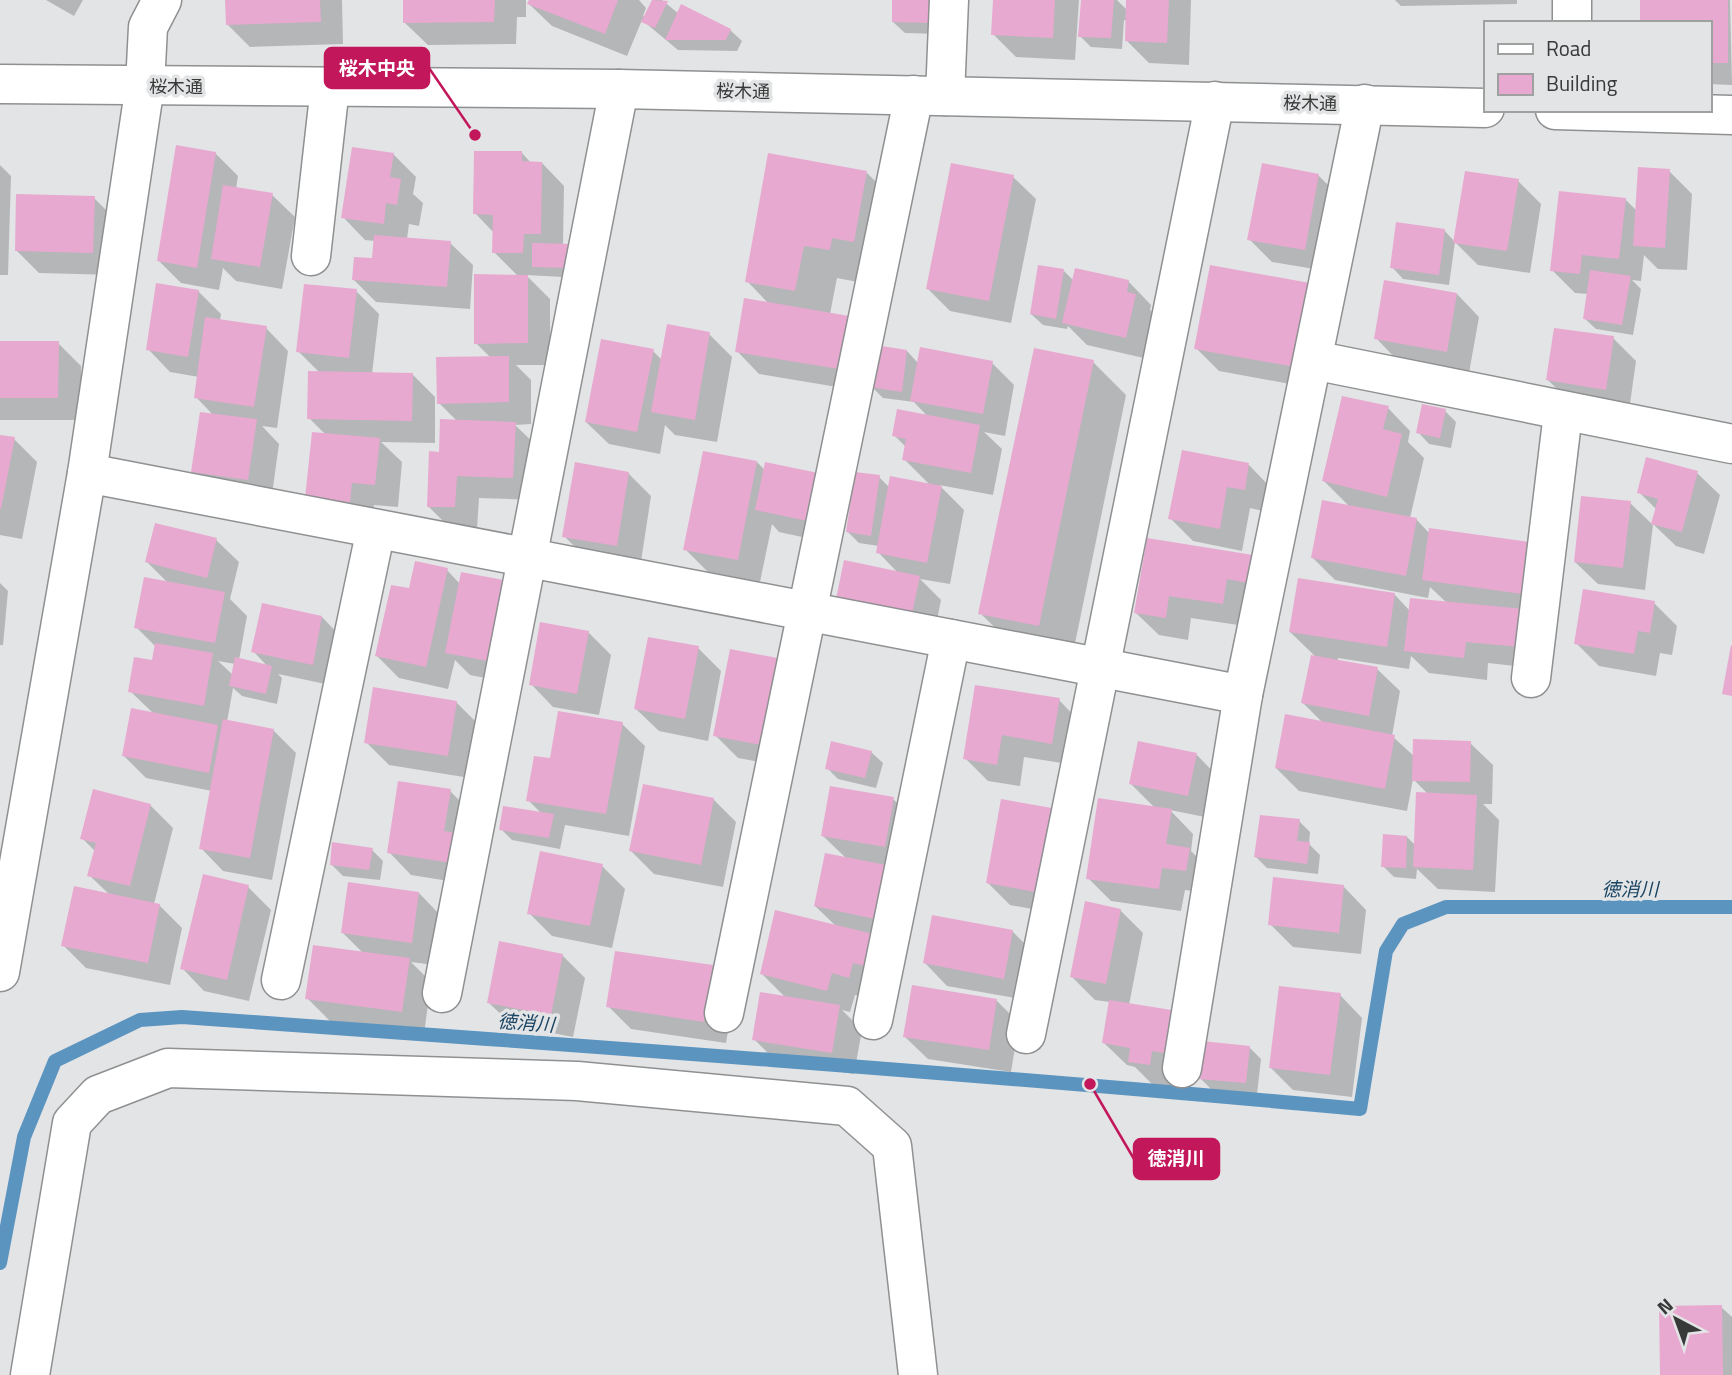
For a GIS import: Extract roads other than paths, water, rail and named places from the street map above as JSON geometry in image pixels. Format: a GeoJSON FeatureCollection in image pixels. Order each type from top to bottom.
{"type":"FeatureCollection","features":[{"type":"Feature","properties":{"kind":"street"},"geometry":{"type":"LineString","coordinates":[[0,972],[87,473],[145,85],[148,27],[162,0]]}},
{"type":"Feature","properties":{"kind":"street"},"geometry":{"type":"LineString","coordinates":[[724,1013],[807,611],[949,0]]}},
{"type":"Feature","properties":{"kind":"street"},"geometry":{"type":"LineString","coordinates":[[1572,0],[1572,21]]}},
{"type":"Feature","properties":{"kind":"street","name":"桜木通"},"geometry":{"type":"LineString","coordinates":[[0,84],[619,89],[1364,103],[1484,108]]}},
{"type":"Feature","properties":{"kind":"street"},"geometry":{"type":"LineString","coordinates":[[311,256],[330,86]]}},
{"type":"Feature","properties":{"kind":"street"},"geometry":{"type":"LineString","coordinates":[[442,993],[619,89]]}},
{"type":"Feature","properties":{"kind":"street"},"geometry":{"type":"LineString","coordinates":[[1026,1034],[1215,101]]}},
{"type":"Feature","properties":{"kind":"street"},"geometry":{"type":"LineString","coordinates":[[1182,1068],[1243,695],[1364,103]]}},
{"type":"Feature","properties":{"kind":"street"},"geometry":{"type":"LineString","coordinates":[[1611,112],[1732,115]]}},
{"type":"Feature","properties":{"kind":"street"},"geometry":{"type":"LineString","coordinates":[[1313,360],[1563,413],[1732,444]]}},
{"type":"Feature","properties":{"kind":"street"},"geometry":{"type":"LineString","coordinates":[[1531,678],[1563,413]]}},
{"type":"Feature","properties":{"kind":"street"},"geometry":{"type":"LineString","coordinates":[[87,473],[1243,695]]}},
{"type":"Feature","properties":{"kind":"street"},"geometry":{"type":"LineString","coordinates":[[281,979],[376,529]]}},
{"type":"Feature","properties":{"kind":"street"},"geometry":{"type":"LineString","coordinates":[[873,1020],[951,639]]}},
{"type":"Feature","properties":{"kind":"street"},"geometry":{"type":"LineString","coordinates":[[30,1375],[72,1123],[98,1095],[168,1068],[577,1081],[846,1106],[892,1146],[918,1375]]}},
{"type":"Feature","properties":{"kind":"waterway","name":"徳消川"},"geometry":{"type":"LineString","coordinates":[[0,1263],[24,1137],[55,1061],[140,1020],[182,1017],[477,1038],[918,1071],[1360,1109],[1386,951],[1403,924],[1446,907],[1732,907]]}},
{"type":"Feature","properties":{"kind":"place","name":"桜木中央"},"geometry":{"type":"Point","coordinates":[475,135]}},
{"type":"Feature","properties":{"kind":"place","name":"徳消川"},"geometry":{"type":"Point","coordinates":[1090,1084]}}]}
